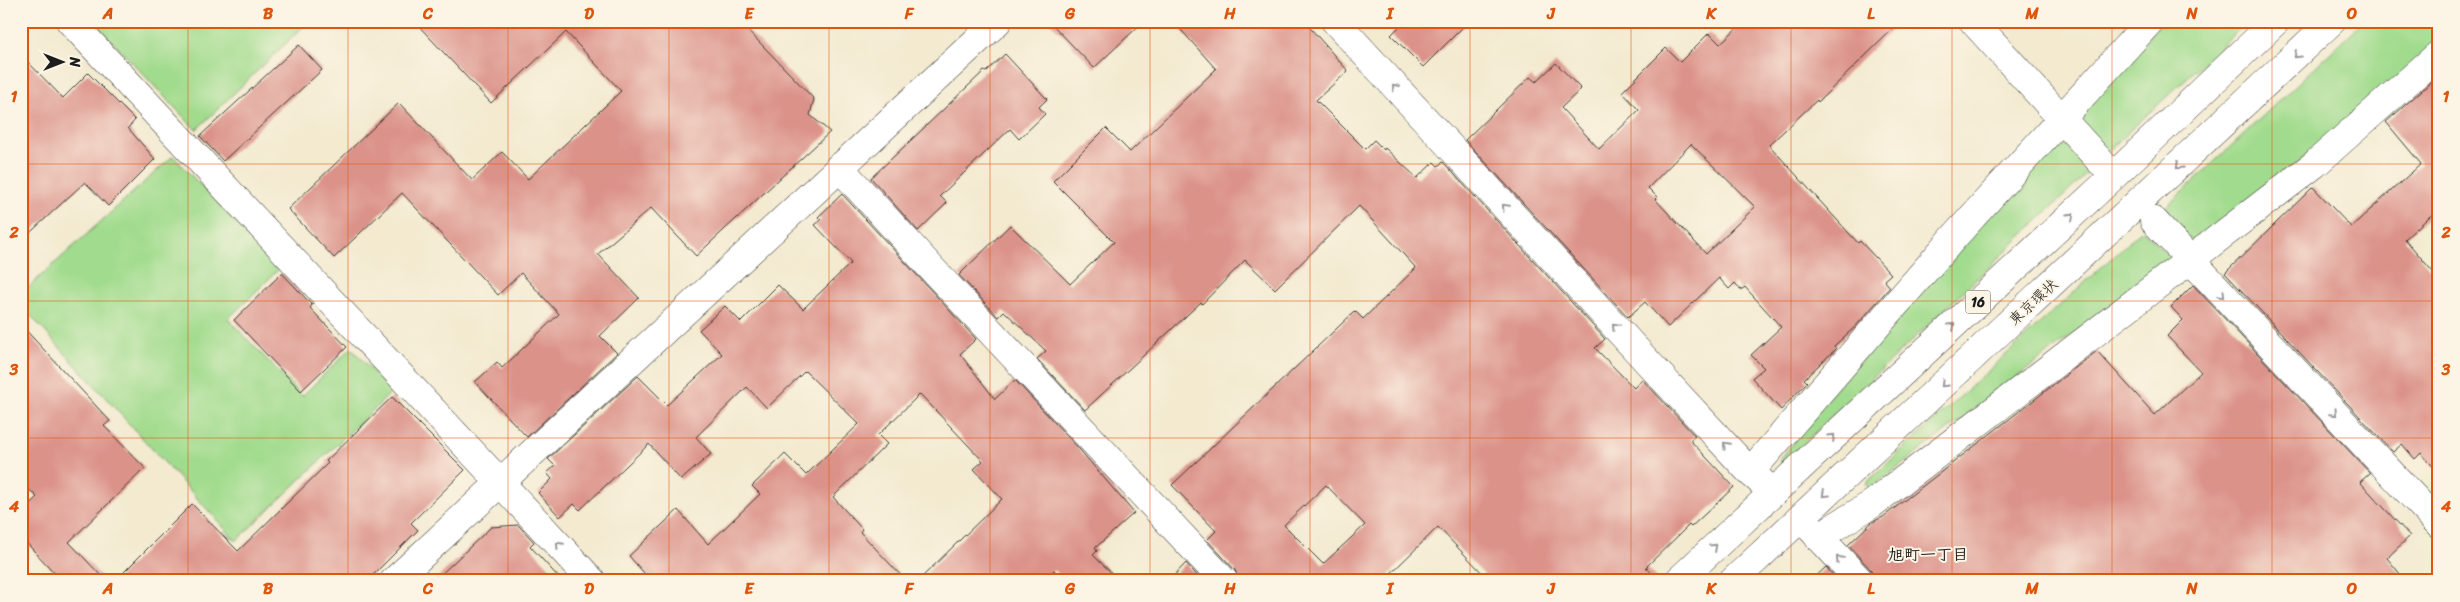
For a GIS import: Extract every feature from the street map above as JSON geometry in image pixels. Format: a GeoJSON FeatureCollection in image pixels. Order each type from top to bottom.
{"type":"FeatureCollection","features":[{"type":"Feature","properties":{"kind":"main road"},"geometry":{"type":"LineString","coordinates":[[70,21],[592,581]]}},
{"type":"Feature","properties":{"kind":"main road"},"geometry":{"type":"LineString","coordinates":[[394,581],[998,21]]}},
{"type":"Feature","properties":{"kind":"main road"},"geometry":{"type":"LineString","coordinates":[[1335,21],[1750,472],[1773,492]]}},
{"type":"Feature","properties":{"kind":"main road"},"geometry":{"type":"LineString","coordinates":[[1973,21],[2101,162]]}},
{"type":"Feature","properties":{"kind":"main road"},"geometry":{"type":"LineString","coordinates":[[1750,472],[2061,117],[2150,21]]}},
{"type":"Feature","properties":{"kind":"main road","name":"16"},"geometry":{"type":"LineString","coordinates":[[1678,581],[2102,187],[2276,21]]}},
{"type":"Feature","properties":{"kind":"main road","name":"東京環状"},"geometry":{"type":"LineString","coordinates":[[1733,581],[2332,21]]}},
{"type":"Feature","properties":{"kind":"main road"},"geometry":{"type":"LineString","coordinates":[[1818,537],[1872,504],[2315,164],[2439,54]]}},
{"type":"Feature","properties":{"kind":"main road"},"geometry":{"type":"LineString","coordinates":[[839,167],[1224,581]]}},
{"type":"Feature","properties":{"kind":"main road"},"geometry":{"type":"LineString","coordinates":[[2154,221],[2439,524]]}},
{"type":"Feature","properties":{"kind":"main road"},"geometry":{"type":"LineString","coordinates":[[1800,517],[1860,581]]}},
{"type":"Feature","properties":{"kind":"green space"},"geometry":{"type":"Polygon","coordinates":[[[93,21],[309,21],[196,130],[93,21]]]}},
{"type":"Feature","properties":{"kind":"green space"},"geometry":{"type":"Polygon","coordinates":[[[2163,21],[2248,21],[2107,152],[2079,123],[2079,112],[2163,21]]]}},
{"type":"Feature","properties":{"kind":"green space"},"geometry":{"type":"Polygon","coordinates":[[[2364,21],[2439,21],[2439,42],[2290,170],[2193,242],[2163,210],[2364,21]]]}},
{"type":"Feature","properties":{"kind":"green space"},"geometry":{"type":"Polygon","coordinates":[[[2058,135],[2091,170],[1782,464],[1780,460],[1817,410],[2058,135]]]}},
{"type":"Feature","properties":{"kind":"green space"},"geometry":{"type":"Polygon","coordinates":[[[173,156],[279,269],[228,319],[302,396],[351,348],[392,392],[236,541],[21,305],[21,294],[173,156]]]}},
{"type":"Feature","properties":{"kind":"green space"},"geometry":{"type":"Polygon","coordinates":[[[2142,230],[2172,259],[1870,489],[1866,483],[2142,230]]]}},
{"type":"Feature","properties":{"kind":"building"},"geometry":{"type":"Polygon","coordinates":[[[414,21],[739,21],[814,99],[810,115],[830,132],[696,256],[651,208],[598,254],[639,298],[600,336],[617,353],[527,437],[475,382],[497,362],[502,368],[559,314],[521,273],[498,295],[402,193],[334,258],[288,209],[399,103],[472,180],[502,152],[528,179],[621,91],[566,32],[491,103],[414,21]]]}},
{"type":"Feature","properties":{"kind":"building"},"geometry":{"type":"Polygon","coordinates":[[[1049,21],[1144,21],[1094,68],[1049,21]]]}},
{"type":"Feature","properties":{"kind":"building"},"geometry":{"type":"Polygon","coordinates":[[[1173,21],[1304,21],[1348,71],[1316,100],[1365,149],[1374,140],[1417,178],[1434,162],[1438,166],[1443,162],[1605,339],[1595,348],[1634,388],[1642,379],[1695,436],[1690,440],[1734,487],[1691,527],[1689,525],[1646,567],[1659,581],[1490,581],[1438,527],[1383,581],[1239,581],[1235,570],[1207,540],[1216,531],[1172,485],[1355,311],[1363,319],[1416,268],[1359,206],[1275,289],[1245,260],[1202,304],[1201,302],[1085,410],[1037,359],[1046,351],[1004,311],[998,317],[959,275],[1010,225],[1070,284],[1114,242],[1053,181],[1106,128],[1130,152],[1216,69],[1173,21]],[[1326,485],[1284,525],[1323,564],[1365,525],[1326,485]]]}},
{"type":"Feature","properties":{"kind":"building"},"geometry":{"type":"Polygon","coordinates":[[[1405,21],[1469,21],[1423,67],[1391,35],[1405,21]]]}},
{"type":"Feature","properties":{"kind":"building"},"geometry":{"type":"Polygon","coordinates":[[[1744,21],[1901,21],[1818,102],[1817,100],[1769,145],[1858,243],[1860,241],[1891,274],[1884,280],[1890,287],[1856,326],[1834,346],[1836,349],[1804,379],[1807,382],[1781,410],[1752,378],[1764,368],[1751,355],[1781,327],[1745,287],[1741,290],[1735,283],[1729,289],[1719,278],[1668,327],[1645,302],[1628,317],[1465,140],[1530,77],[1536,82],[1556,63],[1581,89],[1561,108],[1599,149],[1639,110],[1622,92],[1666,48],[1680,62],[1709,33],[1720,44],[1744,21]],[[1691,144],[1648,188],[1657,197],[1655,199],[1706,254],[1755,207],[1691,144]]]}},
{"type":"Feature","properties":{"kind":"building"},"geometry":{"type":"Polygon","coordinates":[[[299,45],[322,70],[223,161],[200,136],[299,45]]]}},
{"type":"Feature","properties":{"kind":"building"},"geometry":{"type":"Polygon","coordinates":[[[1005,54],[1047,99],[1039,107],[1045,114],[1019,139],[1010,129],[940,196],[947,203],[918,231],[871,178],[984,71],[986,72],[1005,54]]]}},
{"type":"Feature","properties":{"kind":"building"},"geometry":{"type":"Polygon","coordinates":[[[21,55],[63,98],[88,73],[135,120],[128,128],[155,159],[108,206],[85,182],[21,241],[21,55]]]}},
{"type":"Feature","properties":{"kind":"building"},"geometry":{"type":"Polygon","coordinates":[[[2439,75],[2439,208],[2405,239],[2439,279],[2439,473],[2421,453],[2415,459],[2402,444],[2393,452],[2225,273],[2313,187],[2351,227],[2421,164],[2386,122],[2439,75]]]}},
{"type":"Feature","properties":{"kind":"building"},"geometry":{"type":"Polygon","coordinates":[[[842,194],[976,339],[960,354],[995,399],[1015,380],[1080,450],[1134,513],[1095,548],[1097,551],[1093,555],[1120,581],[1064,581],[1054,570],[1044,581],[918,581],[1002,499],[974,469],[983,461],[920,394],[878,435],[887,444],[833,497],[862,529],[860,532],[906,581],[651,581],[629,556],[678,510],[708,544],[760,494],[752,486],[785,454],[806,475],[859,424],[805,371],[767,408],[747,387],[696,437],[711,454],[681,480],[649,444],[580,510],[574,504],[560,517],[538,493],[552,479],[547,473],[555,466],[548,459],[638,376],[667,405],[722,354],[699,330],[725,306],[741,322],[778,285],[803,309],[851,263],[815,225],[821,220],[818,217],[842,194]]]}},
{"type":"Feature","properties":{"kind":"building"},"geometry":{"type":"Polygon","coordinates":[[[282,273],[312,305],[310,308],[347,347],[301,391],[234,320],[282,273]]]}},
{"type":"Feature","properties":{"kind":"building"},"geometry":{"type":"Polygon","coordinates":[[[2193,285],[2370,473],[2360,482],[2410,536],[2387,558],[2406,581],[1875,581],[1871,570],[1848,545],[1872,522],[1883,517],[2097,351],[2155,415],[2201,372],[2167,336],[2183,320],[2171,307],[2193,285]]]}},
{"type":"Feature","properties":{"kind":"building"},"geometry":{"type":"Polygon","coordinates":[[[21,325],[110,421],[104,426],[145,468],[69,542],[106,581],[62,581],[21,537],[21,512],[37,497],[21,482],[21,325]]]}},
{"type":"Feature","properties":{"kind":"building"},"geometry":{"type":"Polygon","coordinates":[[[392,397],[465,470],[411,523],[418,530],[367,581],[115,581],[192,504],[238,551],[392,397]]]}},
{"type":"Feature","properties":{"kind":"building"},"geometry":{"type":"Polygon","coordinates":[[[518,525],[534,542],[530,546],[562,581],[434,581],[491,527],[518,525]]]}},
{"type":"Feature","properties":{"kind":"building"},"geometry":{"type":"Polygon","coordinates":[[[1186,563],[1202,581],[1169,581],[1186,563]]]}},
{"type":"Feature","properties":{"kind":"building"},"geometry":{"type":"Polygon","coordinates":[[[1826,567],[1838,581],[1811,581],[1826,567]]]}},
{"type":"Feature","properties":{"kind":"tunnel"},"geometry":{"type":"LineString","coordinates":[[2101,162],[2153,220]]}},
{"type":"Feature","properties":{"kind":"district","name":"旭町一丁目"},"geometry":{"type":"Point","coordinates":[1928,554]}}]}
